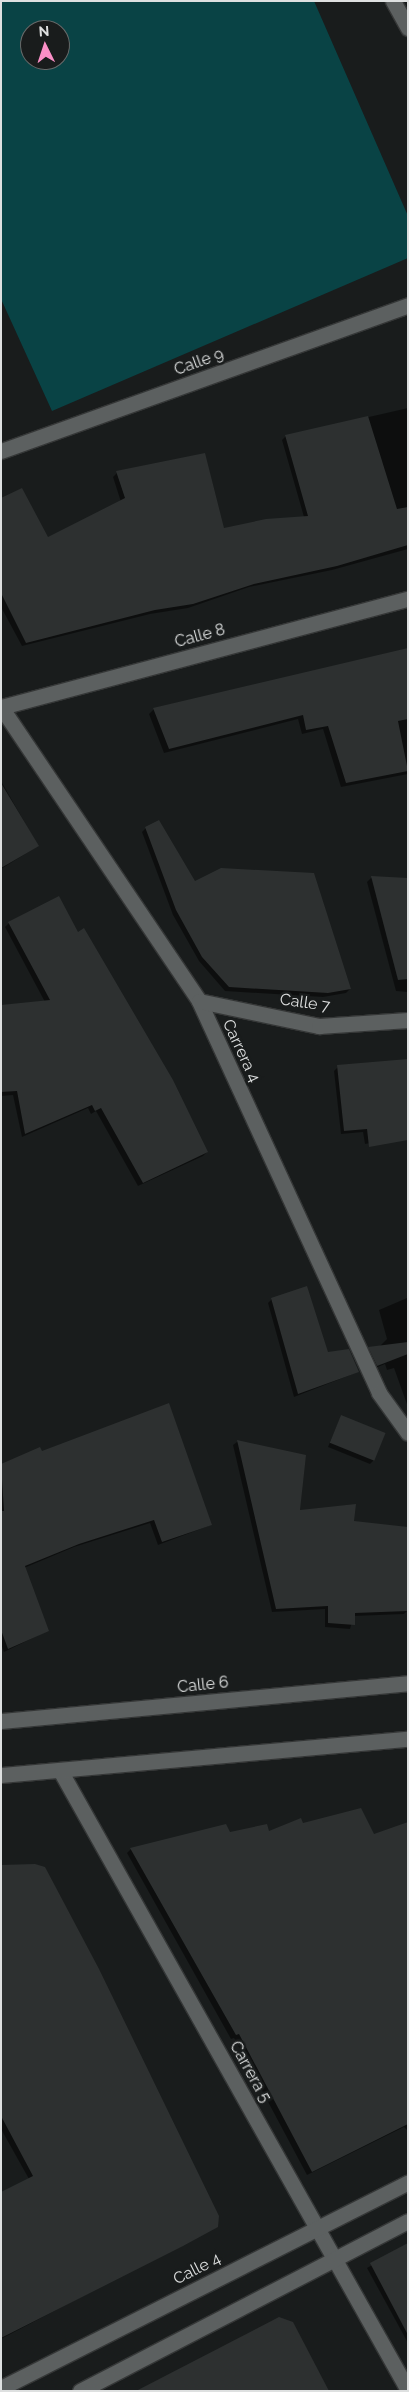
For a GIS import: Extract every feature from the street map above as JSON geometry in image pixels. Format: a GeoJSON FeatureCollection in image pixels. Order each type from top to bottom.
{"type":"FeatureCollection","features":[{"type":"Feature","properties":{"kind":"street"},"geometry":{"type":"LineString","coordinates":[[393,1],[408,28]]}},
{"type":"Feature","properties":{"kind":"street","name":"Calle 9"},"geometry":{"type":"LineString","coordinates":[[1,451],[408,305]]}},
{"type":"Feature","properties":{"kind":"street","name":"Calle 8"},"geometry":{"type":"LineString","coordinates":[[1,707],[408,599]]}},
{"type":"Feature","properties":{"kind":"street","name":"Carrera 4"},"geometry":{"type":"LineString","coordinates":[[1,707],[199,1001],[379,1392],[408,1432]]}},
{"type":"Feature","properties":{"kind":"street","name":"Calle 7"},"geometry":{"type":"LineString","coordinates":[[199,1001],[319,1026],[408,1020]]}},
{"type":"Feature","properties":{"kind":"street","name":"Calle 6"},"geometry":{"type":"LineString","coordinates":[[1,1721],[408,1683]]}},
{"type":"Feature","properties":{"kind":"street"},"geometry":{"type":"LineString","coordinates":[[1,1775],[60,1772],[408,1739]]}},
{"type":"Feature","properties":{"kind":"street","name":"Carrera 5"},"geometry":{"type":"LineString","coordinates":[[60,1772],[408,2390]]}},
{"type":"Feature","properties":{"kind":"street","name":"Calle 4"},"geometry":{"type":"LineString","coordinates":[[1,2388],[408,2182]]}},
{"type":"Feature","properties":{"kind":"street"},"geometry":{"type":"LineString","coordinates":[[80,2391],[408,2221]]}},
{"type":"Feature","properties":{"kind":"shaded area"},"geometry":{"type":"Polygon","coordinates":[[[1,1],[314,1],[408,216],[408,258],[52,411],[1,299],[1,1]]]}},
{"type":"Feature","properties":{"kind":"building"},"geometry":{"type":"Polygon","coordinates":[[[368,416],[397,509],[408,507],[408,545],[337,566],[254,584],[193,604],[155,610],[26,643],[1,593],[1,498],[22,488],[48,537],[125,498],[116,471],[205,453],[224,528],[266,519],[308,516],[285,435],[368,416]]]}},
{"type":"Feature","properties":{"kind":"building"},"geometry":{"type":"Polygon","coordinates":[[[408,648],[408,719],[398,721],[408,771],[346,783],[328,726],[306,730],[303,715],[169,749],[153,708],[408,648]]]}},
{"type":"Feature","properties":{"kind":"building"},"geometry":{"type":"Polygon","coordinates":[[[1,783],[39,846],[1,868],[1,783]]]}},
{"type":"Feature","properties":{"kind":"building"},"geometry":{"type":"Polygon","coordinates":[[[159,820],[195,881],[221,868],[314,873],[351,989],[328,993],[229,987],[202,957],[176,910],[145,827],[159,820]]]}},
{"type":"Feature","properties":{"kind":"building"},"geometry":{"type":"Polygon","coordinates":[[[371,876],[408,878],[408,979],[398,980],[371,876]]]}},
{"type":"Feature","properties":{"kind":"building"},"geometry":{"type":"Polygon","coordinates":[[[59,896],[78,932],[84,928],[173,1080],[208,1152],[143,1183],[101,1108],[95,1111],[92,1105],[25,1134],[17,1091],[1,1092],[1,1005],[50,1000],[8,922],[59,896]]]}},
{"type":"Feature","properties":{"kind":"building"},"geometry":{"type":"Polygon","coordinates":[[[408,1059],[408,1140],[369,1147],[367,1129],[344,1131],[337,1065],[408,1059]]]}},
{"type":"Feature","properties":{"kind":"building"},"geometry":{"type":"Polygon","coordinates":[[[307,1286],[328,1352],[349,1349],[359,1372],[298,1394],[271,1298],[307,1286]]]}},
{"type":"Feature","properties":{"kind":"building"},"geometry":{"type":"Polygon","coordinates":[[[408,1342],[408,1354],[377,1366],[368,1347],[408,1342]]]}},
{"type":"Feature","properties":{"kind":"building"},"geometry":{"type":"Polygon","coordinates":[[[169,1403],[212,1525],[162,1542],[154,1520],[79,1544],[25,1566],[49,1631],[8,1649],[1,1630],[1,1511],[4,1511],[1,1464],[40,1447],[42,1451],[169,1403]]]}},
{"type":"Feature","properties":{"kind":"building"},"geometry":{"type":"Polygon","coordinates":[[[341,1415],[386,1433],[374,1461],[330,1443],[341,1415]]]}},
{"type":"Feature","properties":{"kind":"building"},"geometry":{"type":"Polygon","coordinates":[[[237,1440],[306,1455],[300,1510],[356,1504],[354,1521],[408,1527],[408,1611],[355,1613],[355,1625],[328,1623],[328,1606],[276,1609],[237,1440]]]}},
{"type":"Feature","properties":{"kind":"building"},"geometry":{"type":"Polygon","coordinates":[[[361,1808],[374,1834],[408,1822],[408,2124],[312,2172],[239,2034],[236,2035],[130,1848],[226,1824],[230,1832],[267,1824],[269,1831],[301,1818],[303,1823],[361,1808]]]}},
{"type":"Feature","properties":{"kind":"building"},"geometry":{"type":"Polygon","coordinates":[[[35,1864],[45,1867],[99,1969],[219,2216],[218,2227],[1,2338],[1,2192],[33,2176],[1,2116],[1,1865],[35,1864]]]}},
{"type":"Feature","properties":{"kind":"building"},"geometry":{"type":"Polygon","coordinates":[[[408,2243],[408,2335],[370,2263],[408,2243]]]}},
{"type":"Feature","properties":{"kind":"building"},"geometry":{"type":"Polygon","coordinates":[[[279,2317],[293,2322],[329,2391],[136,2391],[279,2317]]]}}]}
